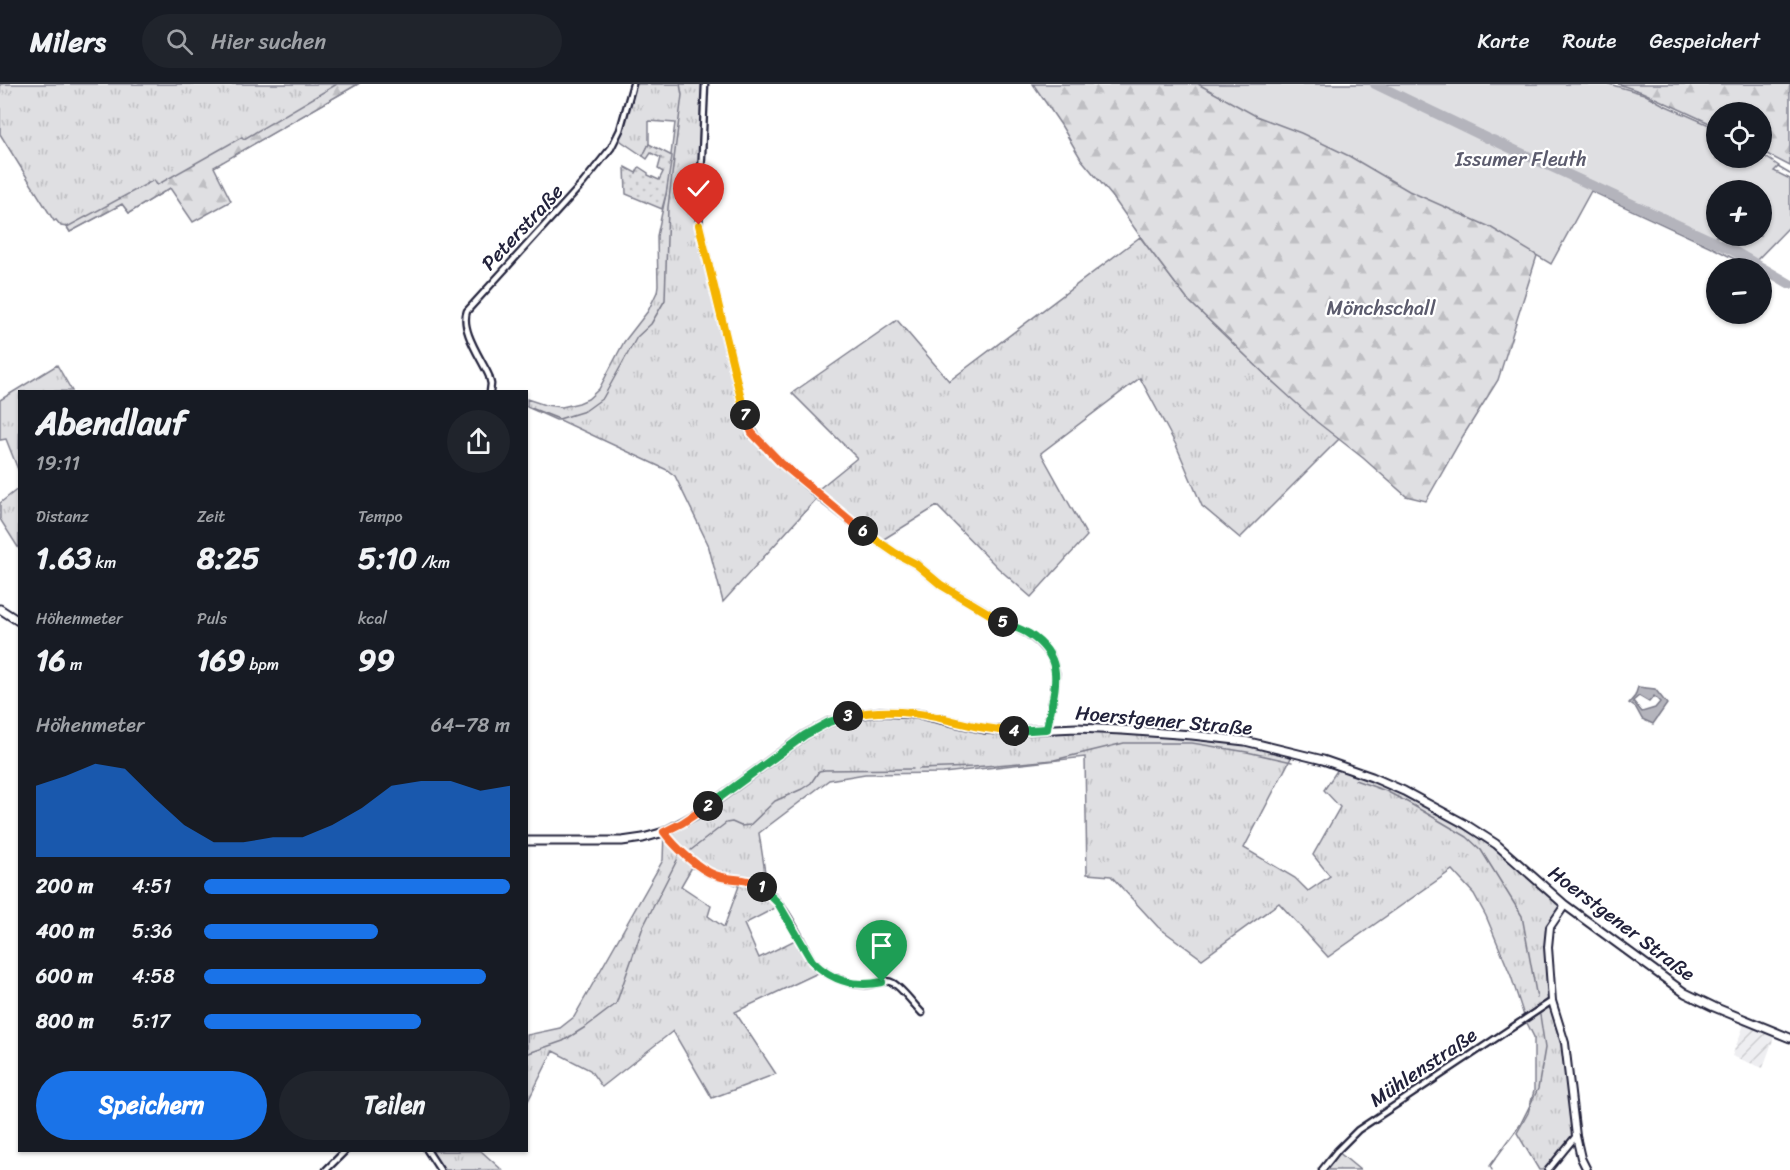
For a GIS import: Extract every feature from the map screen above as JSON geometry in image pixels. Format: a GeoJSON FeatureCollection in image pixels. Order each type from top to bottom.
{"type":"FeatureCollection","features":[{"type":"Feature","properties":{"kind":"main road"},"geometry":{"type":"LineString","coordinates":[[0,609],[18,621]]}},
{"type":"Feature","properties":{"kind":"main road","name":"Hoerstgener Straße"},"geometry":{"type":"LineString","coordinates":[[528,841],[621,841],[664,832],[699,813],[805,735],[842,718],[880,712],[936,717],[984,729],[1122,730],[1245,741],[1323,760],[1372,777],[1404,791],[1465,824],[1503,850],[1564,905],[1685,993],[1790,1038]]}},
{"type":"Feature","properties":{"kind":"street","name":"Peterstraße"},"geometry":{"type":"LineString","coordinates":[[490,390],[489,376],[465,328],[466,311],[568,200],[611,148],[620,130],[633,84]]}},
{"type":"Feature","properties":{"kind":"street"},"geometry":{"type":"LineString","coordinates":[[705,84],[699,225],[742,405],[752,433],[781,463],[871,537],[916,564],[941,585],[1028,634],[1038,642],[1051,656],[1056,673],[1047,729]]}},
{"type":"Feature","properties":{"kind":"street"},"geometry":{"type":"LineString","coordinates":[[664,832],[702,869],[716,876],[757,884],[768,892],[778,903],[819,969],[853,984],[867,985],[885,981],[893,983],[922,1013]]}},
{"type":"Feature","properties":{"kind":"street"},"geometry":{"type":"LineString","coordinates":[[1564,905],[1550,927],[1548,947],[1552,1001],[1565,1043],[1576,1136],[1581,1158],[1587,1170]]}},
{"type":"Feature","properties":{"kind":"street","name":"Mühlenstraße"},"geometry":{"type":"LineString","coordinates":[[1322,1170],[1358,1130],[1552,1001]]}},
{"type":"Feature","properties":{"kind":"street"},"geometry":{"type":"LineString","coordinates":[[1548,1170],[1576,1136]]}},
{"type":"Feature","properties":{"kind":"street"},"geometry":{"type":"LineString","coordinates":[[326,1170],[344,1152]]}},
{"type":"Feature","properties":{"kind":"street"},"geometry":{"type":"LineString","coordinates":[[428,1152],[440,1170]]}},
{"type":"Feature","properties":{"kind":"shaded area"},"geometry":{"type":"Polygon","coordinates":[[[1638,687],[1655,689],[1667,704],[1653,724],[1642,719],[1636,708],[1629,703],[1638,687]],[[1639,696],[1633,701],[1642,712],[1655,708],[1660,702],[1654,696],[1649,702],[1639,696]]]}},
{"type":"Feature","properties":{"kind":"shaded area"},"geometry":{"type":"Polygon","coordinates":[[[1744,1025],[1774,1037],[1763,1068],[1732,1056],[1744,1025]]]}},
{"type":"Feature","properties":{"kind":"green space"},"geometry":{"type":"Polygon","coordinates":[[[0,84],[358,84],[129,213],[122,204],[70,232],[67,227],[54,221],[0,134],[0,84]]]}},
{"type":"Feature","properties":{"kind":"green space"},"geometry":{"type":"Polygon","coordinates":[[[337,84],[358,84],[214,167],[231,201],[193,222],[170,188],[129,213],[122,204],[70,232],[67,227],[154,180],[157,185],[242,137],[244,139],[337,84]]]}},
{"type":"Feature","properties":{"kind":"green space"},"geometry":{"type":"Polygon","coordinates":[[[635,84],[705,84],[698,214],[740,407],[746,426],[756,441],[815,492],[857,458],[792,393],[897,320],[949,381],[1140,237],[1187,299],[1272,381],[1339,439],[1240,538],[1202,506],[1176,445],[1140,378],[1041,453],[1087,536],[1031,597],[998,568],[937,506],[879,542],[819,496],[723,602],[708,544],[675,476],[667,470],[560,420],[528,407],[528,399],[562,407],[588,399],[599,389],[624,342],[648,311],[657,292],[657,236],[666,194],[675,123],[649,121],[649,144],[643,156],[621,141],[619,136],[629,110],[635,84]]]}},
{"type":"Feature","properties":{"kind":"green space","name":"Mönchschall"},"geometry":{"type":"Polygon","coordinates":[[[1033,84],[1218,84],[1540,246],[1498,380],[1426,501],[1406,496],[1317,422],[1187,299],[1112,196],[1081,159],[1033,84]]]}},
{"type":"Feature","properties":{"kind":"green space","name":"Issumer Fleuth"},"geometry":{"type":"Polygon","coordinates":[[[1198,84],[1609,84],[1644,94],[1706,124],[1706,168],[1772,168],[1772,161],[1779,166],[1774,171],[1790,179],[1790,226],[1772,244],[1772,180],[1706,180],[1706,245],[1591,191],[1551,264],[1490,227],[1409,191],[1349,156],[1301,133],[1256,116],[1198,84]]]}},
{"type":"Feature","properties":{"kind":"green space"},"geometry":{"type":"Polygon","coordinates":[[[1618,84],[1790,84],[1790,166],[1772,157],[1772,102],[1706,102],[1706,121],[1642,92],[1618,84]]]}},
{"type":"Feature","properties":{"kind":"green space"},"geometry":{"type":"Polygon","coordinates":[[[649,144],[672,156],[662,209],[626,194],[625,167],[636,173],[639,167],[648,175],[659,180],[663,172],[658,169],[661,158],[651,153],[647,159],[643,156],[649,144]]]}},
{"type":"Feature","properties":{"kind":"green space","name":"Issumer Fleuth"},"geometry":{"type":"Polygon","coordinates":[[[1709,246],[1770,246],[1759,258],[1732,258],[1709,246]]]}},
{"type":"Feature","properties":{"kind":"green space"},"geometry":{"type":"Polygon","coordinates":[[[57,365],[71,390],[18,390],[18,469],[6,439],[0,440],[0,400],[57,365]]]}},
{"type":"Feature","properties":{"kind":"green space"},"geometry":{"type":"Polygon","coordinates":[[[18,489],[18,547],[0,519],[0,503],[18,489]]]}},
{"type":"Feature","properties":{"kind":"green space"},"geometry":{"type":"Polygon","coordinates":[[[901,713],[986,727],[1122,730],[1192,735],[1294,752],[1244,848],[1295,878],[1308,891],[1330,876],[1313,855],[1340,807],[1324,790],[1340,766],[1465,824],[1496,844],[1565,905],[1550,927],[1552,1001],[1565,1043],[1576,1136],[1550,1170],[1539,1170],[1517,1133],[1528,1113],[1534,1091],[1534,1037],[1486,916],[1474,894],[1452,870],[1328,957],[1279,903],[1202,959],[1158,927],[1111,876],[1087,874],[1085,757],[943,773],[865,774],[829,780],[759,833],[768,892],[779,906],[744,924],[759,958],[797,939],[800,940],[808,963],[820,972],[735,1012],[776,1074],[712,1098],[673,1031],[602,1087],[590,1070],[553,1051],[528,1101],[528,1035],[560,1028],[574,1017],[663,860],[664,832],[682,823],[805,735],[842,718],[901,713]],[[692,867],[681,886],[711,906],[708,916],[724,927],[739,886],[692,867]]]}},
{"type":"Feature","properties":{"kind":"green space"},"geometry":{"type":"Polygon","coordinates":[[[1337,1151],[1360,1170],[1322,1170],[1337,1151]]]}},
{"type":"Feature","properties":{"kind":"green space"},"geometry":{"type":"Polygon","coordinates":[[[428,1152],[482,1152],[502,1170],[440,1170],[428,1152]]]}},
{"type":"Feature","properties":{"kind":"waterway"},"geometry":{"type":"LineString","coordinates":[[528,407],[559,419],[585,411],[603,398],[637,337],[651,324],[665,300],[668,207],[682,95],[680,84]]}},
{"type":"Feature","properties":{"kind":"waterway","name":"Issumer Fleuth"},"geometry":{"type":"LineString","coordinates":[[1375,84],[1487,138]]}},
{"type":"Feature","properties":{"kind":"waterway","name":"Issumer Fleuth"},"geometry":{"type":"LineString","coordinates":[[1493,140],[1732,250],[1790,284]]}},
{"type":"Feature","properties":{"kind":"waterway"},"geometry":{"type":"LineString","coordinates":[[1778,167],[1790,174]]}},
{"type":"Feature","properties":{"kind":"waterway"},"geometry":{"type":"LineString","coordinates":[[919,769],[1054,760],[1124,743],[1192,743],[1292,762]]}},
{"type":"Feature","properties":{"kind":"waterway"},"geometry":{"type":"LineString","coordinates":[[691,850],[726,823],[750,825],[775,801],[811,783],[819,771],[913,769]]}},
{"type":"Feature","properties":{"kind":"waterway"},"geometry":{"type":"LineString","coordinates":[[1355,780],[1386,791],[1409,803],[1467,837],[1481,850],[1522,916],[1537,998]]}},
{"type":"Feature","properties":{"kind":"waterway"},"geometry":{"type":"LineString","coordinates":[[528,1053],[563,1041],[616,1004],[643,927],[677,860]]}},
{"type":"Feature","properties":{"kind":"waterway"},"geometry":{"type":"LineString","coordinates":[[1492,1170],[1490,1166],[1520,1125],[1538,1089],[1545,1048],[1540,1015]]}},
{"type":"Feature","properties":{"kind":"route"},"geometry":{"type":"LineString","coordinates":[[699,225],[742,405],[752,433],[781,463],[871,537],[916,564],[941,585],[1028,634],[1051,656],[1056,673],[1047,729],[1012,731],[984,729],[936,717],[902,713],[880,712],[842,718],[805,735],[699,813],[664,832],[702,869],[716,876],[757,884],[768,892],[778,903],[819,969],[853,984],[867,985],[882,982]]}}]}
